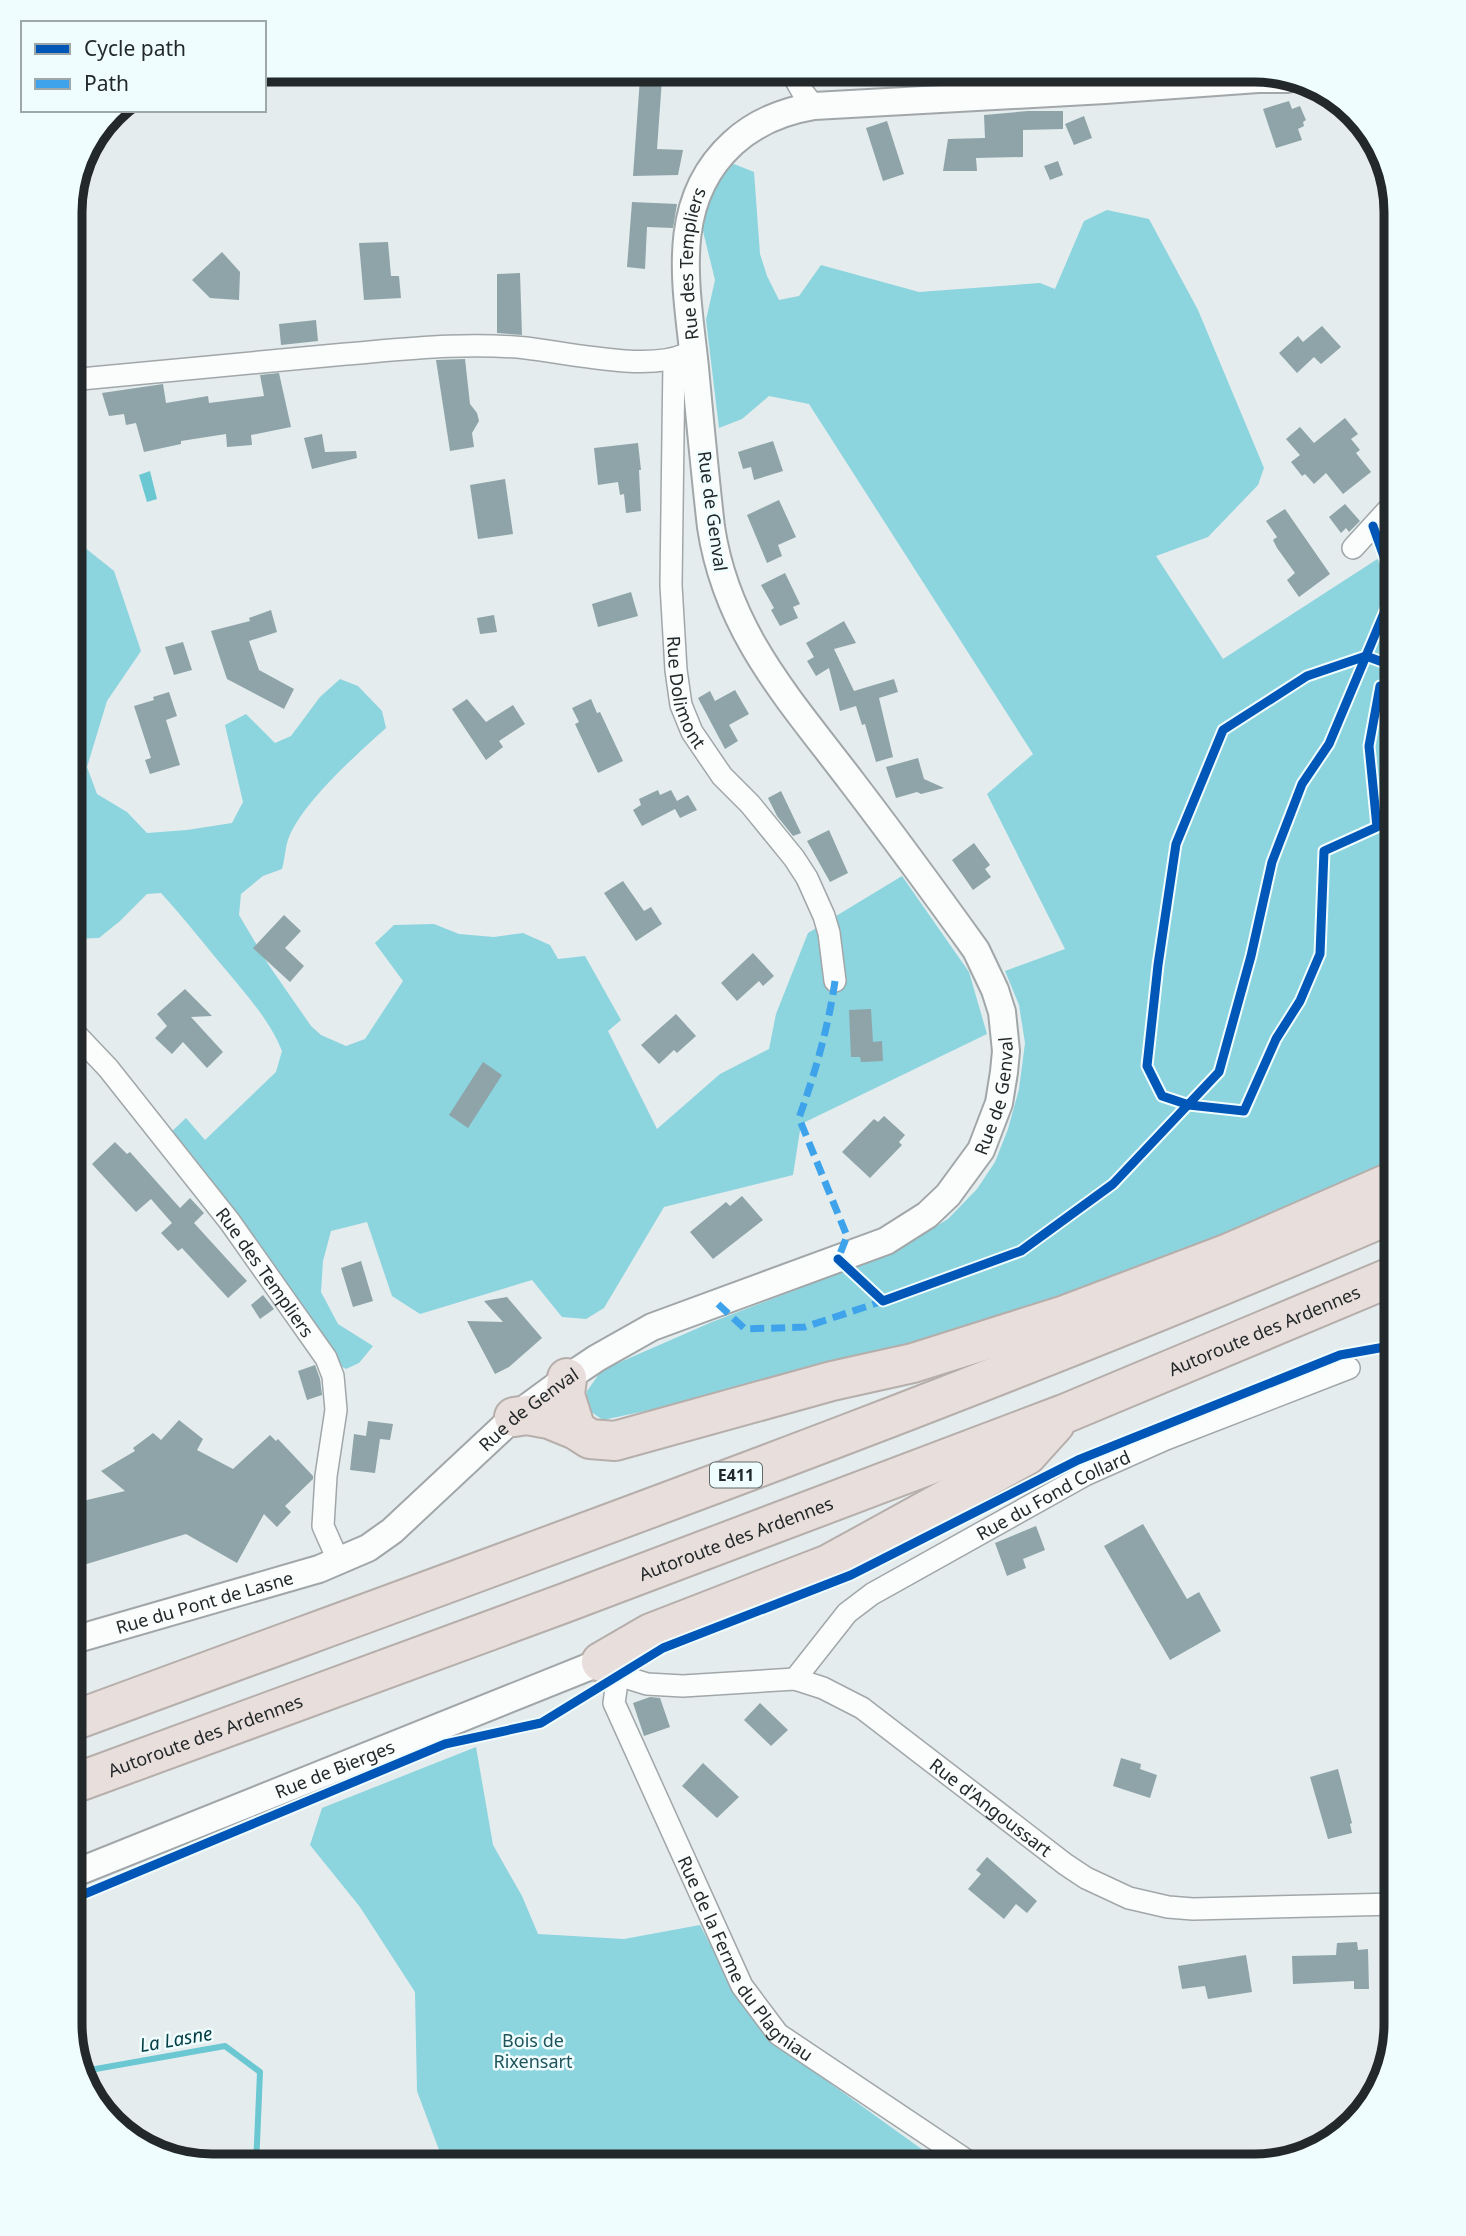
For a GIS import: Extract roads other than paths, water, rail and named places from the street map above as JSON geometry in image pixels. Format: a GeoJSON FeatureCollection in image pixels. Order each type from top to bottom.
{"type":"FeatureCollection","features":[{"type":"Feature","properties":{"kind":"highway"},"geometry":{"type":"LineString","coordinates":[[514,1417],[527,1415],[549,1419],[590,1439],[615,1441],[832,1381],[913,1363],[1065,1315],[1229,1253],[1384,1185]]}},
{"type":"Feature","properties":{"kind":"highway","name":"E411"},"geometry":{"type":"LineString","coordinates":[[82,1717],[1035,1363],[1244,1278],[1384,1217]]}},
{"type":"Feature","properties":{"kind":"highway","name":"Autoroute des Ardennes"},"geometry":{"type":"LineString","coordinates":[[82,1782],[1064,1414],[1384,1280]]}},
{"type":"Feature","properties":{"kind":"highway"},"geometry":{"type":"LineString","coordinates":[[567,1378],[565,1395],[576,1430]]}},
{"type":"Feature","properties":{"kind":"highway"},"geometry":{"type":"LineString","coordinates":[[610,1669],[651,1633],[829,1564],[891,1532],[1027,1455],[1064,1414]]}},
{"type":"Feature","properties":{"kind":"street"},"geometry":{"type":"LineString","coordinates":[[797,83],[814,106]]}},
{"type":"Feature","properties":{"kind":"street","name":"Rue des Templiers"},"geometry":{"type":"LineString","coordinates":[[83,379],[230,363],[461,346],[514,347],[633,360],[683,356],[688,224],[698,190],[717,160],[746,131],[795,109],[814,106],[1123,83]]}},
{"type":"Feature","properties":{"kind":"street","name":"Rue Dolimont"},"geometry":{"type":"LineString","coordinates":[[683,356],[671,585],[673,635],[681,705],[692,732],[722,776],[750,804],[807,878],[829,933],[835,981]]}},
{"type":"Feature","properties":{"kind":"street","name":"Rue de Genval"},"geometry":{"type":"LineString","coordinates":[[338,1560],[368,1548],[392,1531],[514,1417],[567,1378],[652,1327],[886,1241],[927,1215],[948,1195],[981,1150],[999,1103],[1006,1051],[1002,1012],[976,950],[765,668],[729,598],[716,556],[683,356]]}},
{"type":"Feature","properties":{"kind":"street"},"geometry":{"type":"LineString","coordinates":[[1353,548],[1384,514]]}},
{"type":"Feature","properties":{"kind":"street","name":"Rue des Templiers"},"geometry":{"type":"LineString","coordinates":[[83,1041],[108,1068],[230,1222],[326,1358],[333,1377],[336,1410],[326,1476],[323,1526],[338,1560]]}},
{"type":"Feature","properties":{"kind":"street","name":"Rue du Fond Collard"},"geometry":{"type":"LineString","coordinates":[[795,1679],[847,1613],[872,1594],[1056,1490],[1166,1439],[1349,1368]]}},
{"type":"Feature","properties":{"kind":"street","name":"Rue du Pont de Lasne"},"geometry":{"type":"LineString","coordinates":[[82,1637],[319,1569],[338,1560]]}},
{"type":"Feature","properties":{"kind":"street","name":"Rue d'Angoussart"},"geometry":{"type":"LineString","coordinates":[[610,1669],[647,1684],[683,1686],[795,1679],[823,1688],[862,1708],[1065,1864],[1104,1888],[1129,1898],[1168,1907],[1193,1909],[1384,1904]]}},
{"type":"Feature","properties":{"kind":"street","name":"Rue de Bierges"},"geometry":{"type":"LineString","coordinates":[[82,1870],[610,1669]]}},
{"type":"Feature","properties":{"kind":"street","name":"Rue de la Ferme du Plagniau"},"geometry":{"type":"LineString","coordinates":[[610,1669],[614,1703],[742,1986],[759,2011],[778,2034],[957,2154]]}},
{"type":"Feature","properties":{"kind":"waterway","name":"La Lasne"},"geometry":{"type":"LineString","coordinates":[[91,2070],[225,2046],[260,2072],[257,2153]]}},
{"type":"Feature","properties":{"kind":"park label","name":"Bois de Rixensart"},"geometry":{"type":"Point","coordinates":[533,2050]}}]}
